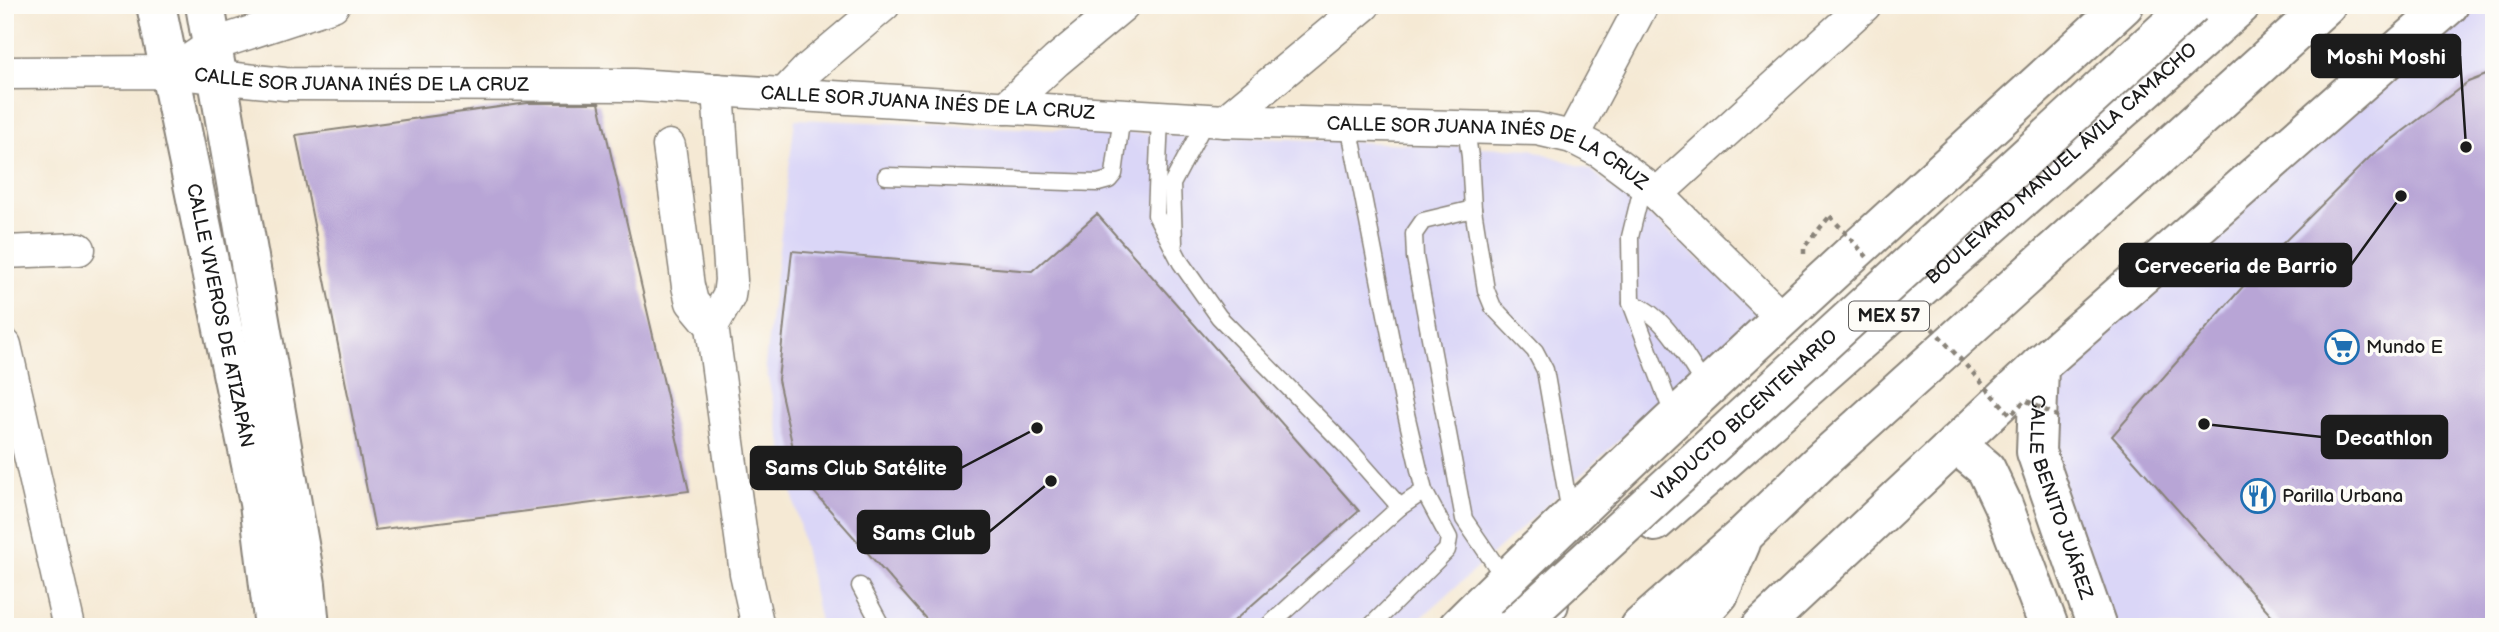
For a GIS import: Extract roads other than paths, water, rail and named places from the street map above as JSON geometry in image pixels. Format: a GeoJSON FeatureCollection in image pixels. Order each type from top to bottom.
{"type":"FeatureCollection","features":[{"type":"Feature","properties":{"kind":"main road","name":"CALLE VIVEROS DE ATIZAPÁN"},"geometry":{"type":"LineString","coordinates":[[156,5],[259,503],[274,627]]}},
{"type":"Feature","properties":{"kind":"main road","name":"CALLE VIVEROS DE ATIZAPÁN"},"geometry":{"type":"LineString","coordinates":[[205,5],[304,570],[310,627]]}},
{"type":"Feature","properties":{"kind":"main road"},"geometry":{"type":"LineString","coordinates":[[1460,626],[1505,579],[1782,317],[2124,5]]}},
{"type":"Feature","properties":{"kind":"main road"},"geometry":{"type":"LineString","coordinates":[[2132,101],[2159,5]]}},
{"type":"Feature","properties":{"kind":"main road","name":"VIADUCTO BICENTENARIO"},"geometry":{"type":"LineString","coordinates":[[1514,627],[2192,5]]}},
{"type":"Feature","properties":{"kind":"main road","name":"BOULEVARD MANUEL ÁVILA CAMACHO"},"geometry":{"type":"LineString","coordinates":[[1538,627],[2241,5]]}},
{"type":"Feature","properties":{"kind":"main road","name":"MEX 57"},"geometry":{"type":"LineString","coordinates":[[1640,627],[2326,5]]}},
{"type":"Feature","properties":{"kind":"main road"},"geometry":{"type":"LineString","coordinates":[[1771,622],[2039,366],[2449,5]]}},
{"type":"Feature","properties":{"kind":"main road","name":"CALLE BENITO JUÁREZ"},"geometry":{"type":"LineString","coordinates":[[2039,366],[2036,452],[2096,627]]}},
{"type":"Feature","properties":{"kind":"main road"},"geometry":{"type":"LineString","coordinates":[[1956,444],[1986,469],[2003,505],[2049,627]]}},
{"type":"Feature","properties":{"kind":"main road"},"geometry":{"type":"LineString","coordinates":[[1690,627],[1719,594],[1744,535]]}},
{"type":"Feature","properties":{"kind":"main road"},"geometry":{"type":"LineString","coordinates":[[1460,626],[1568,599]]}},
{"type":"Feature","properties":{"kind":"street"},"geometry":{"type":"LineString","coordinates":[[169,72],[215,62],[333,5]]}},
{"type":"Feature","properties":{"kind":"street"},"geometry":{"type":"LineString","coordinates":[[784,94],[807,70],[884,5]]}},
{"type":"Feature","properties":{"kind":"street"},"geometry":{"type":"LineString","coordinates":[[1005,107],[1123,5]]}},
{"type":"Feature","properties":{"kind":"street"},"geometry":{"type":"LineString","coordinates":[[1215,121],[1364,5]]}},
{"type":"Feature","properties":{"kind":"street"},"geometry":{"type":"LineString","coordinates":[[1572,137],[1642,5]]}},
{"type":"Feature","properties":{"kind":"street"},"geometry":{"type":"LineString","coordinates":[[1650,189],[1865,5]]}},
{"type":"Feature","properties":{"kind":"street","name":"CALLE SOR JUANA INÉS DE LA CRUZ"},"geometry":{"type":"LineString","coordinates":[[215,62],[285,84],[634,85],[1215,121],[1537,129],[1572,137],[1601,152],[1650,189],[1782,317]]}},
{"type":"Feature","properties":{"kind":"street","name":"CALLE SOR JUANA INÉS DE LA CRUZ"},"geometry":{"type":"LineString","coordinates":[[5,74],[169,72]]}},
{"type":"Feature","properties":{"kind":"street"},"geometry":{"type":"LineString","coordinates":[[712,326],[729,296],[731,281],[718,90]]}},
{"type":"Feature","properties":{"kind":"street"},"geometry":{"type":"LineString","coordinates":[[669,146],[688,286],[692,302],[712,326],[746,573],[758,627]]}},
{"type":"Feature","properties":{"kind":"street"},"geometry":{"type":"LineString","coordinates":[[5,252],[79,249]]}},
{"type":"Feature","properties":{"kind":"street"},"geometry":{"type":"LineString","coordinates":[[5,345],[69,627]]}},
{"type":"Feature","properties":{"kind":"lane"},"geometry":{"type":"LineString","coordinates":[[886,176],[1098,183],[1109,180],[1114,174],[1122,115]]}},
{"type":"Feature","properties":{"kind":"lane"},"geometry":{"type":"LineString","coordinates":[[1160,117],[1156,215],[1181,263],[1219,317],[1348,447],[1400,507]]}},
{"type":"Feature","properties":{"kind":"lane"},"geometry":{"type":"LineString","coordinates":[[1174,249],[1172,184],[1215,121]]}},
{"type":"Feature","properties":{"kind":"lane"},"geometry":{"type":"LineString","coordinates":[[1349,125],[1403,401],[1424,491],[1449,538],[1447,550],[1370,627]]}},
{"type":"Feature","properties":{"kind":"lane"},"geometry":{"type":"LineString","coordinates":[[1466,128],[1473,209],[1486,290],[1493,307],[1535,351],[1545,370],[1571,519]]}},
{"type":"Feature","properties":{"kind":"lane"},"geometry":{"type":"LineString","coordinates":[[1650,189],[1630,237],[1631,303],[1675,419]]}},
{"type":"Feature","properties":{"kind":"lane"},"geometry":{"type":"LineString","coordinates":[[1473,209],[1423,221],[1413,234],[1464,519],[1505,579]]}},
{"type":"Feature","properties":{"kind":"lane"},"geometry":{"type":"LineString","coordinates":[[1631,303],[1643,307],[1658,318],[1707,389]]}},
{"type":"Feature","properties":{"kind":"lane"},"geometry":{"type":"LineString","coordinates":[[1267,627],[1400,507],[1424,491]]}},
{"type":"Feature","properties":{"kind":"lane"},"geometry":{"type":"LineString","coordinates":[[860,586],[882,627]]}},
{"type":"Feature","properties":{"kind":"place","name":"Moshi Moshi"},"geometry":{"type":"Point","coordinates":[2466,147]}},
{"type":"Feature","properties":{"kind":"place","name":"Cerveceria de Barrio"},"geometry":{"type":"Point","coordinates":[2401,196]}},
{"type":"Feature","properties":{"kind":"place","name":"Mundo E"},"geometry":{"type":"Point","coordinates":[2342,347]}},
{"type":"Feature","properties":{"kind":"place","name":"Decathlon"},"geometry":{"type":"Point","coordinates":[2204,424]}},
{"type":"Feature","properties":{"kind":"place","name":"Sams Club Satélite"},"geometry":{"type":"Point","coordinates":[1037,428]}},
{"type":"Feature","properties":{"kind":"place","name":"Sams Club"},"geometry":{"type":"Point","coordinates":[1051,481]}},
{"type":"Feature","properties":{"kind":"place","name":"Parilla Urbana"},"geometry":{"type":"Point","coordinates":[2258,496]}}]}
